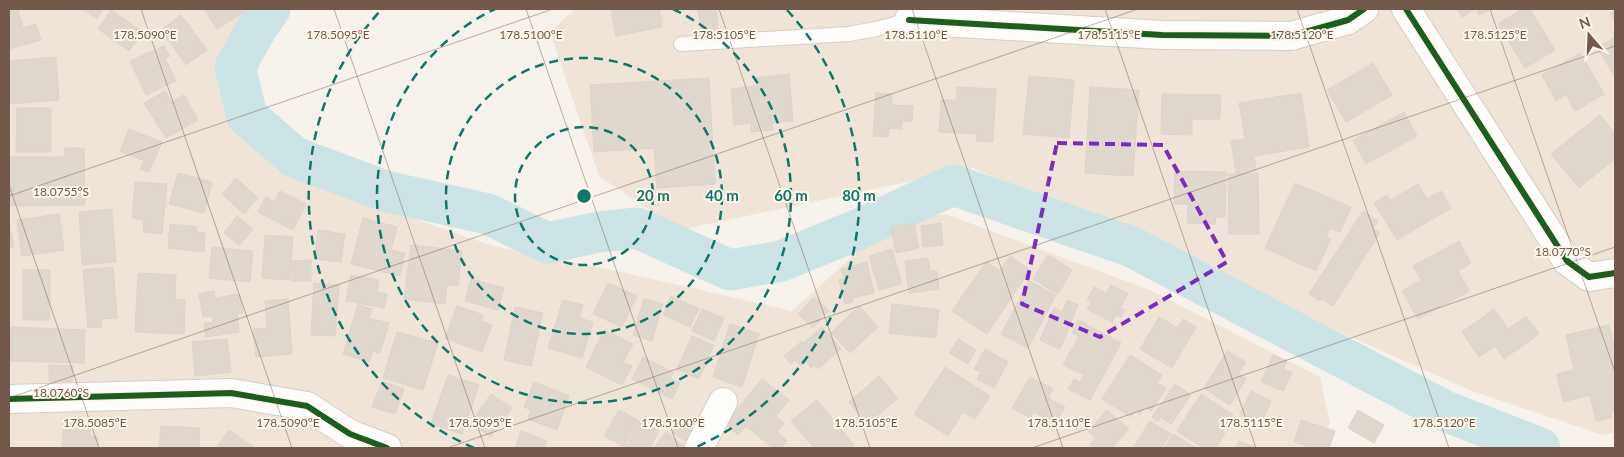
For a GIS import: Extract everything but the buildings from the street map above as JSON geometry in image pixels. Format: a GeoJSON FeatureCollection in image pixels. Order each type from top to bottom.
{"type":"FeatureCollection","features":[{"type":"Feature","properties":{"kind":"street"},"geometry":{"type":"LineString","coordinates":[[909,20],[1162,35],[1291,36],[1348,20],[1364,9]]}},
{"type":"Feature","properties":{"kind":"street"},"geometry":{"type":"LineString","coordinates":[[1406,9],[1567,261],[1589,277],[1615,274]]}},
{"type":"Feature","properties":{"kind":"street"},"geometry":{"type":"LineString","coordinates":[[9,399],[231,393],[307,406],[346,441],[388,448]]}},
{"type":"Feature","properties":{"kind":"street"},"geometry":{"type":"LineString","coordinates":[[699,448],[723,402]]}},
{"type":"Feature","properties":{"kind":"lane"},"geometry":{"type":"LineString","coordinates":[[681,44],[849,34],[909,20]]}},
{"type":"Feature","properties":{"kind":"highlighted area"},"geometry":{"type":"Polygon","coordinates":[[[1057,143],[1163,145],[1227,262],[1100,337],[1022,304],[1057,143]]]}},
{"type":"Feature","properties":{"kind":"shaded area"},"geometry":{"type":"Polygon","coordinates":[[[9,9],[261,9],[221,62],[228,123],[279,172],[493,246],[612,270],[792,311],[886,226],[920,214],[948,215],[1150,290],[1320,377],[1330,423],[1316,448],[9,448],[9,9]]]}},
{"type":"Feature","properties":{"kind":"shaded area"},"geometry":{"type":"Polygon","coordinates":[[[575,9],[1615,9],[1615,432],[1603,435],[1472,391],[973,168],[680,230],[599,176],[550,32],[575,9]]]}},
{"type":"Feature","properties":{"kind":"waterway"},"geometry":{"type":"LineString","coordinates":[[270,9],[235,67],[247,116],[294,157],[385,191],[488,214],[547,243],[599,232],[637,228],[730,270],[781,261],[857,230],[953,185],[1132,247],[1445,411],[1540,448]]}},
{"type":"Feature","properties":{"kind":"cycle path"},"geometry":{"type":"LineString","coordinates":[[909,20],[1162,35],[1291,36],[1348,20],[1364,9]]}},
{"type":"Feature","properties":{"kind":"cycle path"},"geometry":{"type":"LineString","coordinates":[[1406,9],[1567,261],[1589,277],[1615,273]]}},
{"type":"Feature","properties":{"kind":"cycle path"},"geometry":{"type":"LineString","coordinates":[[9,399],[231,393],[307,406],[350,434],[387,448]]}}]}
